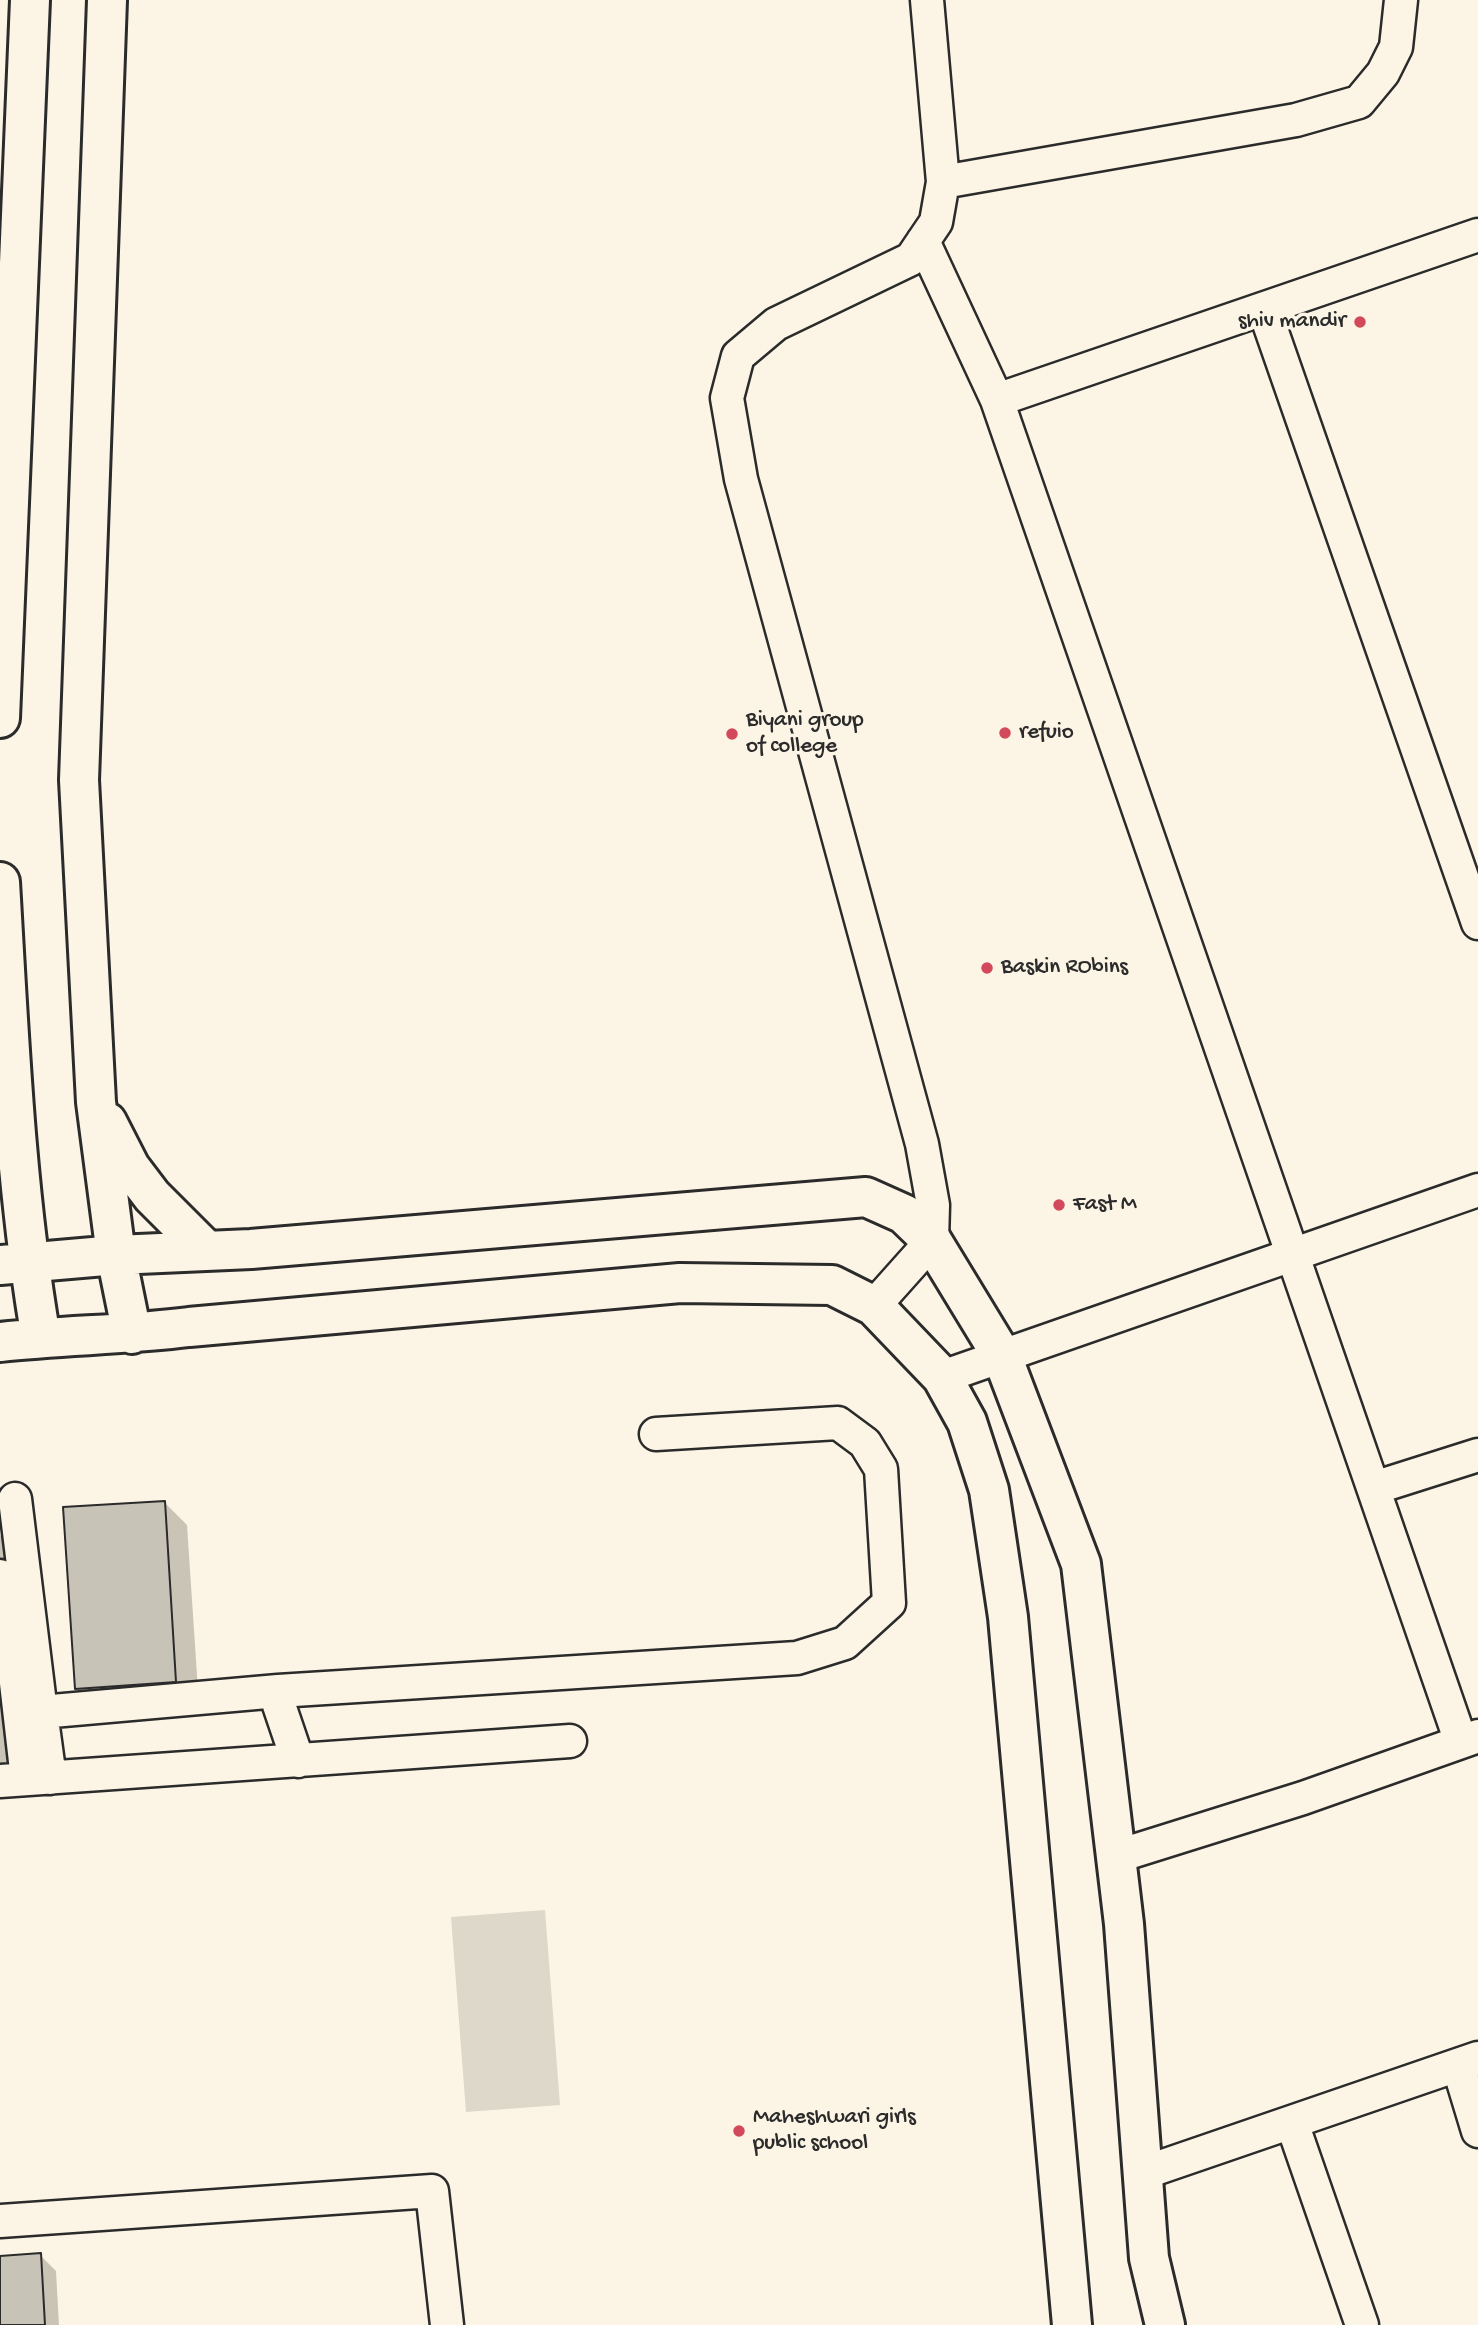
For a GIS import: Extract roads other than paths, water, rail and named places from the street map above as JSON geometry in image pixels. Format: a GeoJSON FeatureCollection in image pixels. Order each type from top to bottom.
{"type":"FeatureCollection","features":[{"type":"Feature","properties":{"kind":"street"},"geometry":{"type":"LineString","coordinates":[[0,718],[30,0]]}},
{"type":"Feature","properties":{"kind":"street"},"geometry":{"type":"LineString","coordinates":[[107,0],[79,780],[96,1101],[116,1255],[132,1334]]}},
{"type":"Feature","properties":{"kind":"street"},"geometry":{"type":"LineString","coordinates":[[874,1306],[932,1241],[933,1205],[922,1144],[741,479],[727,398],[738,356],[776,324],[911,260],[936,222],[943,182],[927,0]]}},
{"type":"Feature","properties":{"kind":"street"},"geometry":{"type":"LineString","coordinates":[[943,182],[1296,120],[1359,102],[1384,73],[1396,47],[1401,0]]}},
{"type":"Feature","properties":{"kind":"street"},"geometry":{"type":"LineString","coordinates":[[997,400],[1478,235]]}},
{"type":"Feature","properties":{"kind":"street"},"geometry":{"type":"LineString","coordinates":[[923,241],[997,400],[1374,1488],[1470,1739],[1303,1798],[1118,1856]]}},
{"type":"Feature","properties":{"kind":"street"},"geometry":{"type":"LineString","coordinates":[[1264,309],[1478,923]]}},
{"type":"Feature","properties":{"kind":"street"},"geometry":{"type":"LineString","coordinates":[[0,882],[14,1107],[14,1264],[41,1338]]}},
{"type":"Feature","properties":{"kind":"street"},"geometry":{"type":"LineString","coordinates":[[96,1101],[138,1177],[152,1196],[208,1251]]}},
{"type":"Feature","properties":{"kind":"street"},"geometry":{"type":"LineString","coordinates":[[0,1142],[14,1107]]}},
{"type":"Feature","properties":{"kind":"street"},"geometry":{"type":"LineString","coordinates":[[942,1377],[1478,1190]]}},
{"type":"Feature","properties":{"kind":"street"},"geometry":{"type":"LineString","coordinates":[[14,1264],[116,1255],[208,1251],[866,1197],[904,1214],[932,1241],[1002,1356],[1081,1564],[1118,1856],[1149,2258],[1165,2325]]}},
{"type":"Feature","properties":{"kind":"street"},"geometry":{"type":"LineString","coordinates":[[0,1342],[132,1334],[680,1283],[832,1285],[874,1306],[942,1377],[967,1422],[989,1490],[1008,1617],[1072,2325]]}},
{"type":"Feature","properties":{"kind":"street"},"geometry":{"type":"LineString","coordinates":[[41,1712],[278,1691],[797,1658],[845,1643],[889,1604],[881,1469],[865,1443],[838,1423],[656,1434]]}},
{"type":"Feature","properties":{"kind":"street"},"geometry":{"type":"LineString","coordinates":[[1374,1488],[1478,1455]]}},
{"type":"Feature","properties":{"kind":"street"},"geometry":{"type":"LineString","coordinates":[[15,1499],[41,1712],[26,1779]]}},
{"type":"Feature","properties":{"kind":"street"},"geometry":{"type":"LineString","coordinates":[[0,1576],[12,1746],[26,1779]]}},
{"type":"Feature","properties":{"kind":"street"},"geometry":{"type":"LineString","coordinates":[[278,1691],[279,1704],[298,1761]]}},
{"type":"Feature","properties":{"kind":"street"},"geometry":{"type":"LineString","coordinates":[[26,1779],[570,1741]]}},
{"type":"Feature","properties":{"kind":"street"},"geometry":{"type":"LineString","coordinates":[[1143,2173],[1468,2062],[1478,2130]]}},
{"type":"Feature","properties":{"kind":"street"},"geometry":{"type":"LineString","coordinates":[[1292,2123],[1362,2325]]}},
{"type":"Feature","properties":{"kind":"street"},"geometry":{"type":"LineString","coordinates":[[0,2221],[432,2191],[447,2325]]}},
{"type":"Feature","properties":{"kind":"place","name":"shiv mandir"},"geometry":{"type":"Point","coordinates":[1360,322]}},
{"type":"Feature","properties":{"kind":"place","name":"refuio"},"geometry":{"type":"Point","coordinates":[1005,733]}},
{"type":"Feature","properties":{"kind":"place","name":"Biyani group of college"},"geometry":{"type":"Point","coordinates":[732,734]}},
{"type":"Feature","properties":{"kind":"place","name":"Baskin RObins"},"geometry":{"type":"Point","coordinates":[987,968]}},
{"type":"Feature","properties":{"kind":"place","name":"Fast M"},"geometry":{"type":"Point","coordinates":[1059,1205]}},
{"type":"Feature","properties":{"kind":"place","name":"Maheshwari girls public school"},"geometry":{"type":"Point","coordinates":[739,2131]}}]}
